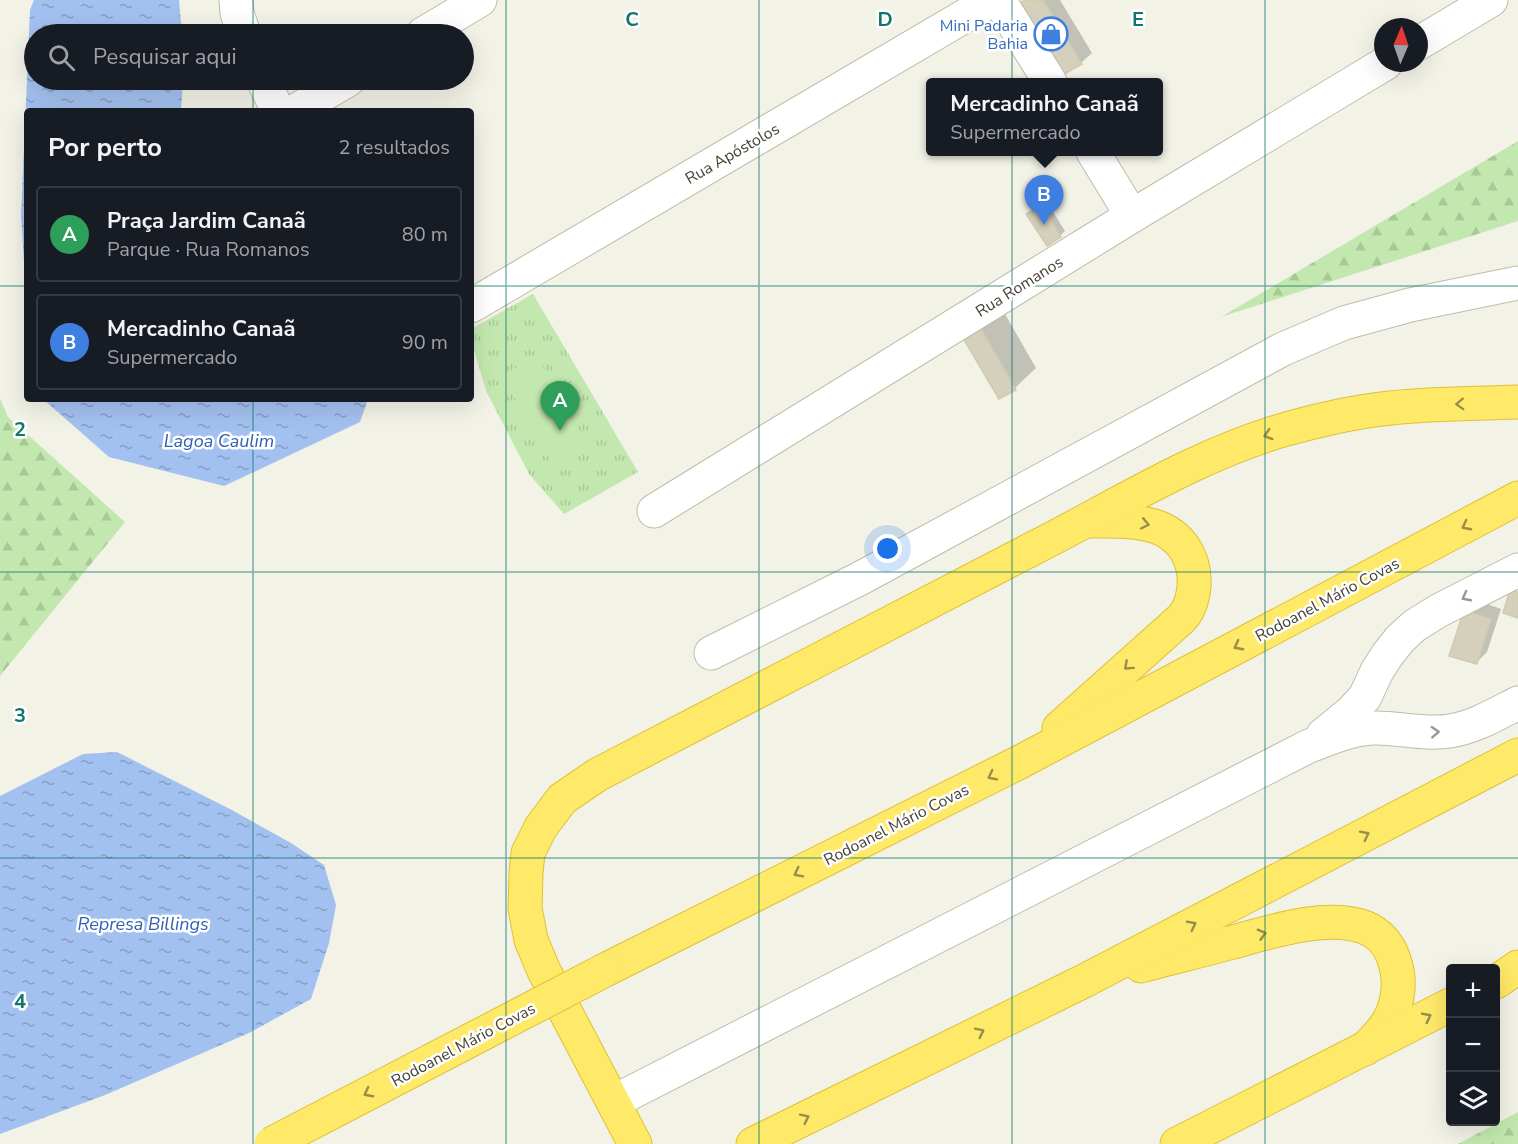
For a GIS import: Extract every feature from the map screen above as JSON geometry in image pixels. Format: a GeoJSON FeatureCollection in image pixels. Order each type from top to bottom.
{"type":"FeatureCollection","features":[{"type":"Feature","properties":{"kind":"highway"},"geometry":{"type":"LineString","coordinates":[[635,1144],[544,971],[531,940],[525,908],[528,853],[541,826],[562,799],[597,775],[1087,521],[1188,466],[1236,446],[1282,430],[1329,418],[1381,409],[1424,405],[1518,402]]}},
{"type":"Feature","properties":{"kind":"highway","name":"Rodoanel Mário Covas"},"geometry":{"type":"LineString","coordinates":[[271,1144],[607,969],[1020,762],[1518,498]]}},
{"type":"Feature","properties":{"kind":"highway"},"geometry":{"type":"LineString","coordinates":[[1020,762],[1172,627],[1185,614],[1193,596],[1195,575],[1190,556],[1178,539],[1156,527],[1129,521],[1087,521]]}},
{"type":"Feature","properties":{"kind":"highway"},"geometry":{"type":"LineString","coordinates":[[753,1144],[1084,981],[1518,755]]}},
{"type":"Feature","properties":{"kind":"highway"},"geometry":{"type":"LineString","coordinates":[[1084,981],[1280,930],[1317,923],[1348,923],[1365,927],[1380,936],[1392,952],[1397,970],[1398,987],[1395,1006],[1385,1027],[1365,1049]]}},
{"type":"Feature","properties":{"kind":"highway"},"geometry":{"type":"LineString","coordinates":[[1500,979],[1518,967]]}},
{"type":"Feature","properties":{"kind":"highway"},"geometry":{"type":"LineString","coordinates":[[1177,1144],[1446,1007]]}},
{"type":"Feature","properties":{"kind":"street"},"geometry":{"type":"LineString","coordinates":[[236,0],[241,24]]}},
{"type":"Feature","properties":{"kind":"street"},"geometry":{"type":"LineString","coordinates":[[440,24],[480,0]]}},
{"type":"Feature","properties":{"kind":"street","name":"Rua Apóstolos"},"geometry":{"type":"LineString","coordinates":[[474,304],[992,0]]}},
{"type":"Feature","properties":{"kind":"street"},"geometry":{"type":"LineString","coordinates":[[999,0],[1048,78]]}},
{"type":"Feature","properties":{"kind":"street"},"geometry":{"type":"LineString","coordinates":[[1428,38],[1491,0]]}},
{"type":"Feature","properties":{"kind":"street","name":"Rua Romanos"},"geometry":{"type":"LineString","coordinates":[[654,511],[1132,216],[1374,70]]}},
{"type":"Feature","properties":{"kind":"street"},"geometry":{"type":"LineString","coordinates":[[267,90],[276,108]]}},
{"type":"Feature","properties":{"kind":"street"},"geometry":{"type":"LineString","coordinates":[[300,108],[331,90]]}},
{"type":"Feature","properties":{"kind":"street"},"geometry":{"type":"LineString","coordinates":[[1094,156],[1132,216]]}},
{"type":"Feature","properties":{"kind":"street"},"geometry":{"type":"LineString","coordinates":[[711,653],[861,578],[1283,349],[1344,323],[1410,305],[1518,284]]}},
{"type":"Feature","properties":{"kind":"street"},"geometry":{"type":"LineString","coordinates":[[1309,746],[1351,712],[1365,697],[1388,654],[1414,626],[1438,611],[1518,570]]}},
{"type":"Feature","properties":{"kind":"street"},"geometry":{"type":"LineString","coordinates":[[1365,697],[1366,714],[1377,728]]}},
{"type":"Feature","properties":{"kind":"street"},"geometry":{"type":"LineString","coordinates":[[613,1102],[1309,746],[1359,729],[1377,728],[1415,732],[1465,728],[1482,722],[1518,703]]}},
{"type":"Feature","properties":{"kind":"green space"},"geometry":{"type":"Polygon","coordinates":[[[1518,141],[1518,221],[1221,317],[1518,141]]]}},
{"type":"Feature","properties":{"kind":"green space"},"geometry":{"type":"Polygon","coordinates":[[[533,294],[638,472],[564,514],[529,474],[486,391],[474,349],[474,327],[533,294]]]}},
{"type":"Feature","properties":{"kind":"green space"},"geometry":{"type":"Polygon","coordinates":[[[537,356],[588,446],[552,464],[502,375],[537,356]]]}},
{"type":"Feature","properties":{"kind":"green space"},"geometry":{"type":"Polygon","coordinates":[[[0,398],[8,417],[125,522],[0,676],[0,398]]]}},
{"type":"Feature","properties":{"kind":"green space"},"geometry":{"type":"Polygon","coordinates":[[[1518,1112],[1518,1144],[1458,1144],[1492,1126],[1500,1126],[1500,1122],[1518,1112]]]}},
{"type":"Feature","properties":{"kind":"water"},"geometry":{"type":"Polygon","coordinates":[[[34,0],[179,0],[181,24],[29,24],[30,10],[34,0]]]}},
{"type":"Feature","properties":{"kind":"water"},"geometry":{"type":"Polygon","coordinates":[[[27,90],[182,90],[181,108],[26,108],[27,90]]]}},
{"type":"Feature","properties":{"kind":"water"},"geometry":{"type":"Polygon","coordinates":[[[24,147],[24,262],[21,216],[24,147]]]}},
{"type":"Feature","properties":{"kind":"water","name":"Lagoa Caulim"},"geometry":{"type":"Polygon","coordinates":[[[46,402],[367,402],[360,422],[224,486],[109,457],[46,402]]]}},
{"type":"Feature","properties":{"kind":"water","name":"Represa Billings"},"geometry":{"type":"Polygon","coordinates":[[[117,752],[230,809],[291,843],[324,865],[336,905],[329,943],[311,999],[249,1033],[105,1095],[0,1134],[0,796],[83,754],[117,752]]]}},
{"type":"Feature","properties":{"kind":"building","name":"Mini Padaria Bahia"},"geometry":{"type":"Polygon","coordinates":[[[1025,0],[1043,0],[1082,64],[1063,75],[1019,3],[1025,0]]]}},
{"type":"Feature","properties":{"kind":"building"},"geometry":{"type":"Polygon","coordinates":[[[1042,205],[1061,237],[1047,246],[1026,214],[1042,205]]]}},
{"type":"Feature","properties":{"kind":"building"},"geometry":{"type":"Polygon","coordinates":[[[980,327],[1016,390],[999,399],[963,338],[980,327]]]}},
{"type":"Feature","properties":{"kind":"building"},"geometry":{"type":"Polygon","coordinates":[[[1510,590],[1518,592],[1518,618],[1503,613],[1510,590]]]}},
{"type":"Feature","properties":{"kind":"building"},"geometry":{"type":"Polygon","coordinates":[[[1464,610],[1491,619],[1477,664],[1449,656],[1464,610]]]}},
{"type":"Feature","properties":{"kind":"place","name":"Mini Padaria Bahia"},"geometry":{"type":"Point","coordinates":[1051,34]}},
{"type":"Feature","properties":{"kind":"place","name":"Mercadinho Canaã"},"geometry":{"type":"Point","coordinates":[1044,225]}},
{"type":"Feature","properties":{"kind":"place","name":"Praça Jardim Canaã"},"geometry":{"type":"Point","coordinates":[560,431]}}]}
